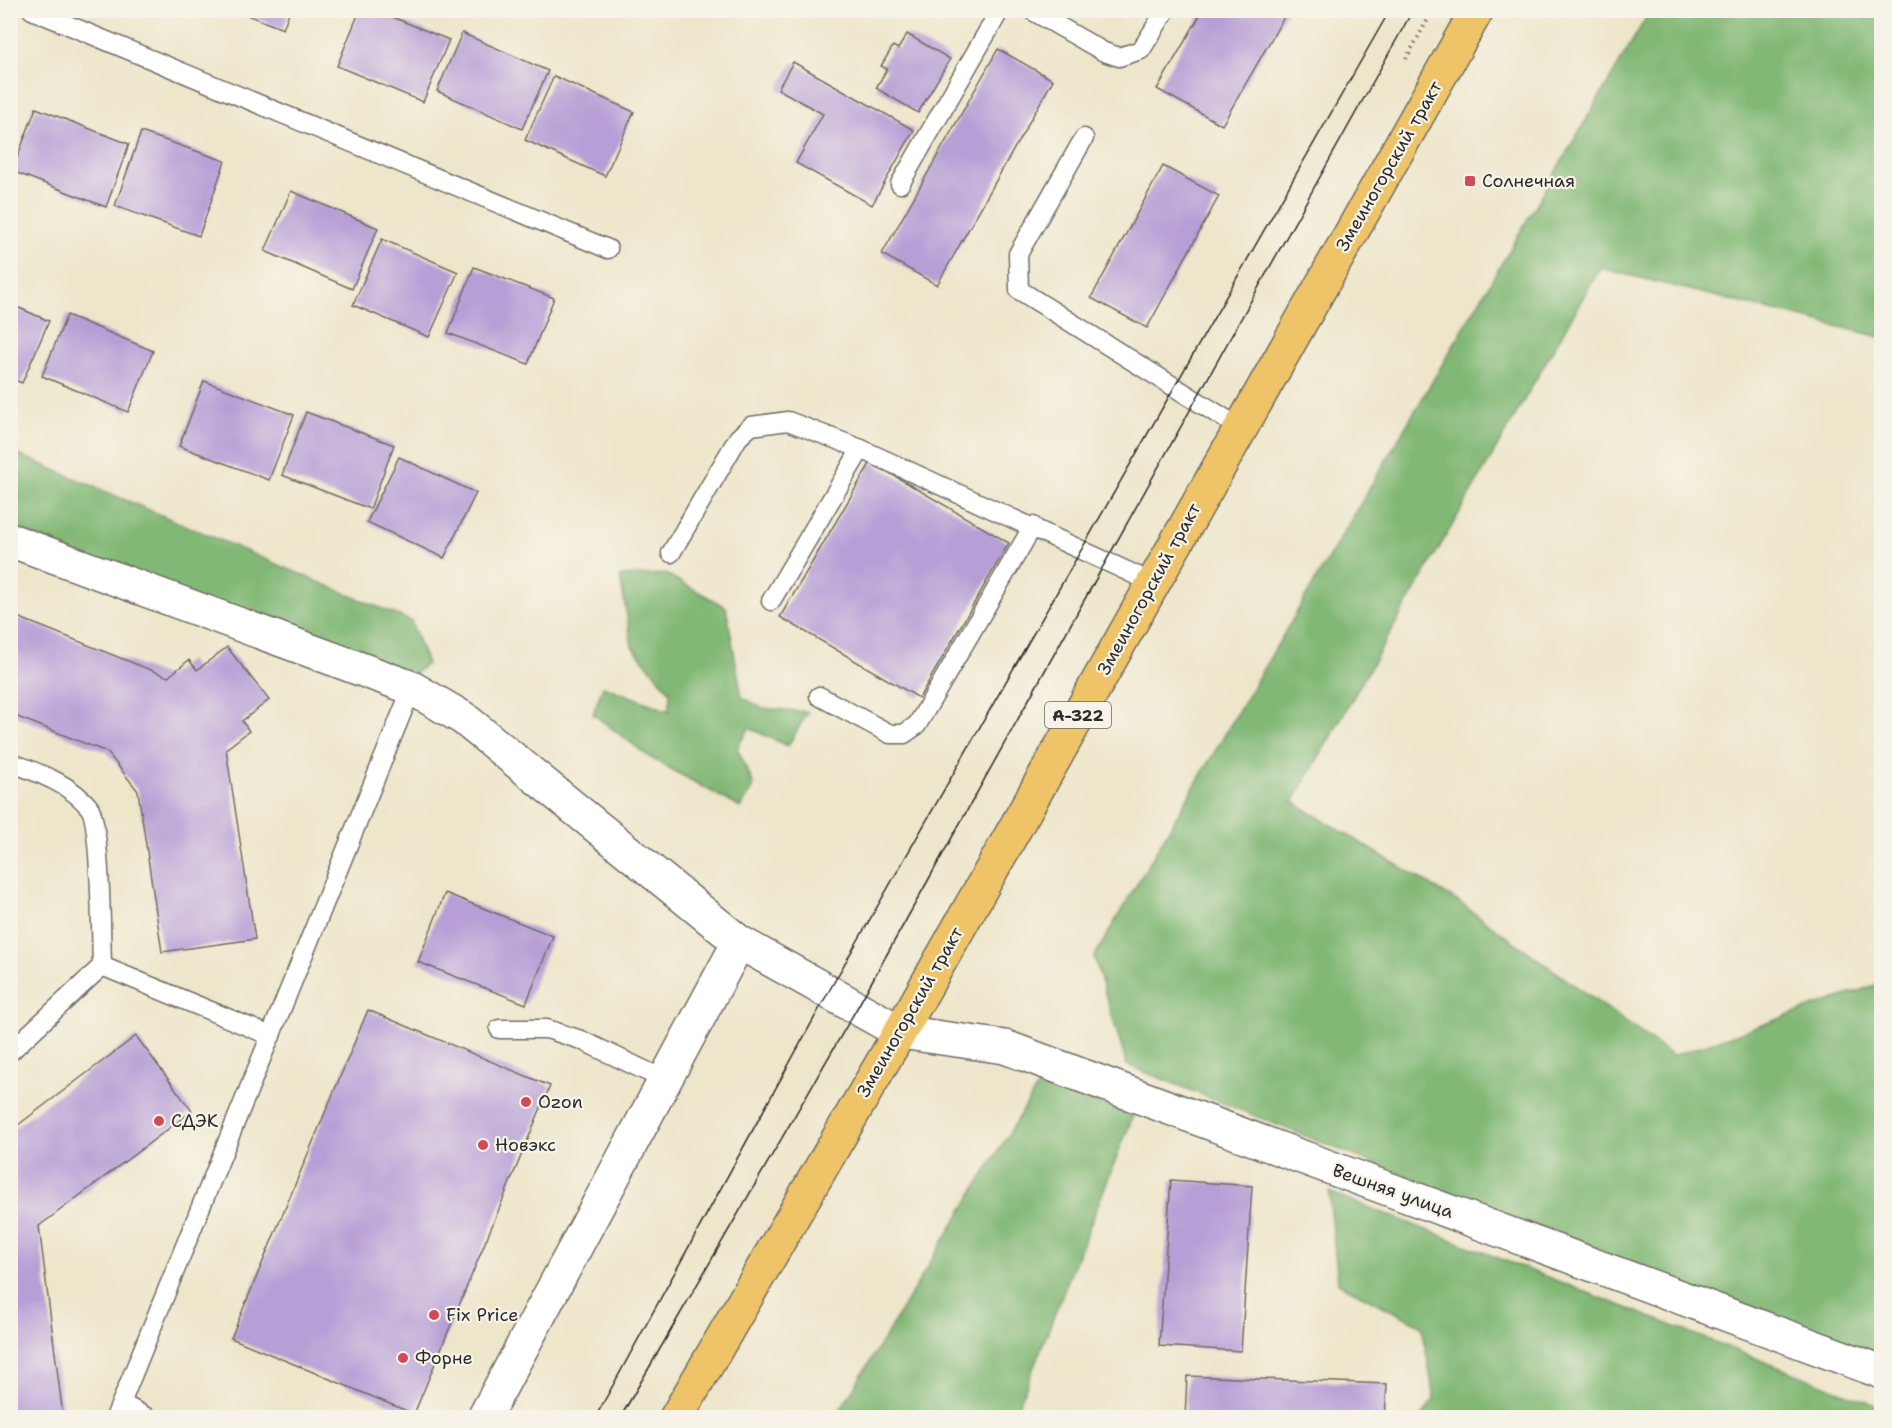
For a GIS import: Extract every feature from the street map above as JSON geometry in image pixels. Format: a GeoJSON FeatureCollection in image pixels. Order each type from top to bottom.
{"type":"FeatureCollection","features":[{"type":"Feature","properties":{"kind":"highway","name":"Змеиногорский тракт"},"geometry":{"type":"LineString","coordinates":[[676,1418],[900,1032],[1477,10]]}},
{"type":"Feature","properties":{"kind":"street"},"geometry":{"type":"LineString","coordinates":[[10,540],[412,688],[463,718],[739,942],[900,1032]]}},
{"type":"Feature","properties":{"kind":"street"},"geometry":{"type":"LineString","coordinates":[[484,1418],[739,942]]}},
{"type":"Feature","properties":{"kind":"street","name":"Вешняя улица"},"geometry":{"type":"LineString","coordinates":[[900,1032],[1005,1047],[1881,1372]]}},
{"type":"Feature","properties":{"kind":"lane"},"geometry":{"type":"LineString","coordinates":[[32,10],[608,249]]}},
{"type":"Feature","properties":{"kind":"lane"},"geometry":{"type":"LineString","coordinates":[[900,184],[1000,10]]}},
{"type":"Feature","properties":{"kind":"lane"},"geometry":{"type":"LineString","coordinates":[[1031,10],[1104,52],[1119,57],[1141,50],[1150,40],[1166,10]]}},
{"type":"Feature","properties":{"kind":"lane"},"geometry":{"type":"LineString","coordinates":[[1084,138],[1018,254],[1019,290],[1240,428]]}},
{"type":"Feature","properties":{"kind":"lane"},"geometry":{"type":"LineString","coordinates":[[671,553],[738,438],[751,426],[788,421],[861,449],[1153,583]]}},
{"type":"Feature","properties":{"kind":"lane"},"geometry":{"type":"LineString","coordinates":[[771,601],[861,449]]}},
{"type":"Feature","properties":{"kind":"lane"},"geometry":{"type":"LineString","coordinates":[[819,696],[890,734],[904,734],[917,725],[1033,526]]}},
{"type":"Feature","properties":{"kind":"lane"},"geometry":{"type":"LineString","coordinates":[[148,1418],[118,1410],[412,688]]}},
{"type":"Feature","properties":{"kind":"lane"},"geometry":{"type":"LineString","coordinates":[[10,762],[54,779],[90,808],[95,835],[102,966],[10,1052]]}},
{"type":"Feature","properties":{"kind":"lane"},"geometry":{"type":"LineString","coordinates":[[102,966],[272,1036]]}},
{"type":"Feature","properties":{"kind":"lane"},"geometry":{"type":"LineString","coordinates":[[499,1029],[547,1029],[581,1040],[664,1080]]}},
{"type":"Feature","properties":{"kind":"path"},"geometry":{"type":"LineString","coordinates":[[1406,59],[1433,10]]}},
{"type":"Feature","properties":{"kind":"green space"},"geometry":{"type":"Polygon","coordinates":[[[1650,11],[1881,11],[1881,337],[1600,268],[1293,802],[1460,903],[1673,1056],[1881,983],[1881,1365],[1127,1065],[1094,957],[1650,11]]]}},
{"type":"Feature","properties":{"kind":"green space"},"geometry":{"type":"Polygon","coordinates":[[[10,451],[411,621],[427,664],[395,687],[11,526],[10,451]]]}},
{"type":"Feature","properties":{"kind":"green space"},"geometry":{"type":"Polygon","coordinates":[[[666,574],[726,607],[742,697],[762,708],[808,712],[788,746],[749,728],[737,748],[754,785],[741,808],[651,758],[593,714],[603,686],[669,711],[670,692],[632,646],[620,576],[666,574]]]}},
{"type":"Feature","properties":{"kind":"green space"},"geometry":{"type":"Polygon","coordinates":[[[1041,1081],[1133,1116],[1014,1417],[836,1417],[1041,1081]]]}},
{"type":"Feature","properties":{"kind":"green space"},"geometry":{"type":"Polygon","coordinates":[[[1329,1192],[1881,1407],[1881,1417],[1421,1417],[1434,1399],[1422,1326],[1338,1283],[1329,1192]]]}},
{"type":"Feature","properties":{"kind":"building"},"geometry":{"type":"Polygon","coordinates":[[[234,10],[290,10],[283,29],[234,10]]]}},
{"type":"Feature","properties":{"kind":"building"},"geometry":{"type":"Polygon","coordinates":[[[360,10],[375,10],[449,40],[423,102],[337,66],[360,10]]]}},
{"type":"Feature","properties":{"kind":"building"},"geometry":{"type":"Polygon","coordinates":[[[1203,10],[1288,10],[1222,125],[1157,89],[1203,10]]]}},
{"type":"Feature","properties":{"kind":"building"},"geometry":{"type":"Polygon","coordinates":[[[462,33],[548,71],[522,129],[437,91],[462,33]]]}},
{"type":"Feature","properties":{"kind":"building"},"geometry":{"type":"Polygon","coordinates":[[[907,34],[950,59],[918,113],[876,88],[887,69],[881,66],[893,46],[898,49],[907,34]]]}},
{"type":"Feature","properties":{"kind":"building"},"geometry":{"type":"Polygon","coordinates":[[[998,49],[1053,80],[937,285],[882,254],[998,49]]]}},
{"type":"Feature","properties":{"kind":"building"},"geometry":{"type":"Polygon","coordinates":[[[793,62],[914,130],[872,205],[796,163],[823,114],[778,89],[793,62]]]}},
{"type":"Feature","properties":{"kind":"building"},"geometry":{"type":"Polygon","coordinates":[[[554,76],[634,112],[605,176],[525,140],[554,76]]]}},
{"type":"Feature","properties":{"kind":"building"},"geometry":{"type":"Polygon","coordinates":[[[36,108],[129,144],[106,207],[12,171],[36,108]]]}},
{"type":"Feature","properties":{"kind":"building"},"geometry":{"type":"Polygon","coordinates":[[[141,132],[225,161],[199,236],[115,206],[141,132]]]}},
{"type":"Feature","properties":{"kind":"building"},"geometry":{"type":"Polygon","coordinates":[[[1163,166],[1219,196],[1147,328],[1091,298],[1163,166]]]}},
{"type":"Feature","properties":{"kind":"building"},"geometry":{"type":"Polygon","coordinates":[[[291,191],[378,228],[352,289],[265,251],[291,191]]]}},
{"type":"Feature","properties":{"kind":"building"},"geometry":{"type":"Polygon","coordinates":[[[382,239],[458,272],[429,337],[353,305],[382,239]]]}},
{"type":"Feature","properties":{"kind":"building"},"geometry":{"type":"Polygon","coordinates":[[[474,267],[554,298],[528,364],[448,333],[474,267]]]}},
{"type":"Feature","properties":{"kind":"building"},"geometry":{"type":"Polygon","coordinates":[[[10,304],[49,321],[22,383],[10,378],[10,304]]]}},
{"type":"Feature","properties":{"kind":"building"},"geometry":{"type":"Polygon","coordinates":[[[67,315],[153,351],[128,412],[42,376],[67,315]]]}},
{"type":"Feature","properties":{"kind":"building"},"geometry":{"type":"Polygon","coordinates":[[[204,381],[294,415],[269,480],[179,446],[204,381]]]}},
{"type":"Feature","properties":{"kind":"building"},"geometry":{"type":"Polygon","coordinates":[[[306,412],[394,445],[370,509],[282,475],[306,412]]]}},
{"type":"Feature","properties":{"kind":"building"},"geometry":{"type":"Polygon","coordinates":[[[399,457],[476,493],[444,558],[367,522],[399,457]]]}},
{"type":"Feature","properties":{"kind":"building"},"geometry":{"type":"Polygon","coordinates":[[[871,462],[1009,543],[919,698],[780,617],[871,462]]]}},
{"type":"Feature","properties":{"kind":"building"},"geometry":{"type":"Polygon","coordinates":[[[10,614],[168,677],[189,660],[197,670],[227,647],[269,700],[242,721],[249,731],[226,749],[255,939],[162,952],[138,791],[107,752],[10,714],[10,614]]]}},
{"type":"Feature","properties":{"kind":"building"},"geometry":{"type":"Polygon","coordinates":[[[445,893],[553,936],[526,1004],[418,962],[445,893]]]}},
{"type":"Feature","properties":{"kind":"building"},"geometry":{"type":"Polygon","coordinates":[[[368,1010],[550,1086],[414,1414],[231,1338],[368,1010]]]}},
{"type":"Feature","properties":{"kind":"building"},"geometry":{"type":"Polygon","coordinates":[[[136,1036],[192,1111],[39,1226],[63,1416],[10,1418],[10,1131],[136,1036]]]}},
{"type":"Feature","properties":{"kind":"building"},"geometry":{"type":"Polygon","coordinates":[[[1171,1180],[1252,1186],[1241,1351],[1159,1346],[1171,1180]]]}},
{"type":"Feature","properties":{"kind":"building"},"geometry":{"type":"Polygon","coordinates":[[[1187,1376],[1387,1384],[1385,1418],[1185,1418],[1187,1376]]]}},
{"type":"Feature","properties":{"kind":"tram line"},"geometry":{"type":"LineString","coordinates":[[595,1418],[829,991],[1390,10]]}},
{"type":"Feature","properties":{"kind":"tram line"},"geometry":{"type":"LineString","coordinates":[[620,1418],[857,1008],[1413,10]]}},
{"type":"Feature","properties":{"kind":"place","name":"Солнечная"},"geometry":{"type":"Point","coordinates":[1470,181]}},
{"type":"Feature","properties":{"kind":"place","name":"Ozon"},"geometry":{"type":"Point","coordinates":[526,1102]}},
{"type":"Feature","properties":{"kind":"place","name":"СДЭК"},"geometry":{"type":"Point","coordinates":[159,1121]}},
{"type":"Feature","properties":{"kind":"place","name":"Новэкс"},"geometry":{"type":"Point","coordinates":[483,1145]}},
{"type":"Feature","properties":{"kind":"place","name":"Fix Price"},"geometry":{"type":"Point","coordinates":[434,1315]}},
{"type":"Feature","properties":{"kind":"place","name":"Форне"},"geometry":{"type":"Point","coordinates":[403,1358]}}]}
